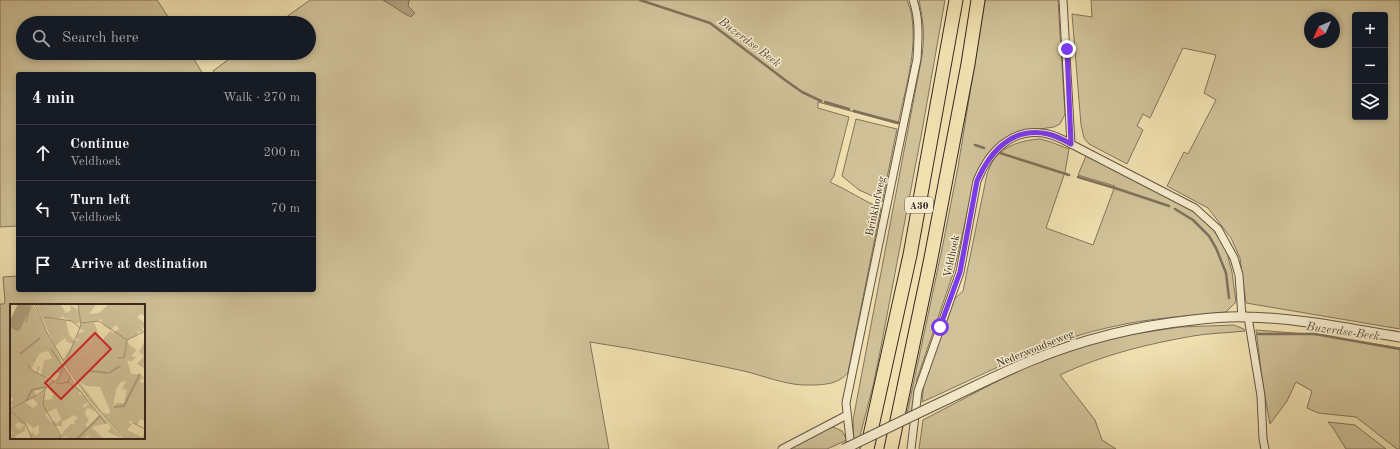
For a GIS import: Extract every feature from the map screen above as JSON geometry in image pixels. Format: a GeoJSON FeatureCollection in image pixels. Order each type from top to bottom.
{"type":"FeatureCollection","features":[{"type":"Feature","properties":{"kind":"highway","name":"A30"},"geometry":{"type":"LineString","coordinates":[[867,449],[910,256],[956,0]]}},
{"type":"Feature","properties":{"kind":"highway","name":"A30"},"geometry":{"type":"LineString","coordinates":[[890,449],[930,263],[968,64],[978,0]]}},
{"type":"Feature","properties":{"kind":"street","name":"Brinkhofweg"},"geometry":{"type":"LineString","coordinates":[[851,449],[846,403],[917,59],[919,32],[914,0]]}},
{"type":"Feature","properties":{"kind":"street"},"geometry":{"type":"LineString","coordinates":[[1063,0],[1071,144]]}},
{"type":"Feature","properties":{"kind":"street","name":"Veldhoek"},"geometry":{"type":"LineString","coordinates":[[911,449],[918,391],[960,272],[977,181],[990,156],[1001,145],[1017,136],[1035,133],[1048,134],[1071,144],[1195,208],[1218,229],[1234,258],[1239,275],[1245,317]]}},
{"type":"Feature","properties":{"kind":"street"},"geometry":{"type":"LineString","coordinates":[[1245,317],[1260,396],[1265,449]]}},
{"type":"Feature","properties":{"kind":"street","name":"Nederwoudseweg"},"geometry":{"type":"LineString","coordinates":[[844,449],[1029,362],[1066,347],[1100,336],[1138,328],[1177,322],[1245,317],[1303,321],[1400,337]]}},
{"type":"Feature","properties":{"kind":"street"},"geometry":{"type":"LineString","coordinates":[[782,449],[847,415]]}},
{"type":"Feature","properties":{"kind":"shaded area"},"geometry":{"type":"Polygon","coordinates":[[[0,0],[157,0],[167,16],[16,16],[16,60],[194,60],[202,72],[16,72],[16,226],[0,227],[0,0]]]}},
{"type":"Feature","properties":{"kind":"shaded area"},"geometry":{"type":"Polygon","coordinates":[[[310,0],[383,0],[397,8],[408,6],[409,0],[907,0],[912,16],[913,45],[910,71],[898,124],[818,102],[818,108],[849,117],[834,176],[830,182],[881,208],[848,372],[839,380],[828,384],[803,385],[706,363],[590,342],[609,449],[0,449],[0,304],[4,304],[5,301],[3,277],[16,276],[16,292],[316,292],[316,72],[213,71],[228,60],[316,60],[316,16],[288,16],[310,0]]]}},
{"type":"Feature","properties":{"kind":"shaded area"},"geometry":{"type":"Polygon","coordinates":[[[383,0],[409,0],[408,6],[415,13],[411,17],[383,0]]]}},
{"type":"Feature","properties":{"kind":"shaded area"},"geometry":{"type":"Polygon","coordinates":[[[919,0],[945,0],[880,352],[857,447],[854,448],[853,420],[922,56],[923,28],[919,0]]]}},
{"type":"Feature","properties":{"kind":"shaded area"},"geometry":{"type":"Polygon","coordinates":[[[985,0],[1058,0],[1065,114],[1060,124],[1054,127],[1025,131],[1007,137],[990,152],[983,163],[975,179],[954,271],[917,379],[911,420],[905,423],[958,167],[985,0]]]}},
{"type":"Feature","properties":{"kind":"shaded area"},"geometry":{"type":"Polygon","coordinates":[[[1091,0],[1400,0],[1400,329],[1246,303],[1240,258],[1231,238],[1208,208],[1167,186],[1184,152],[1188,154],[1216,100],[1204,93],[1216,55],[1183,48],[1150,118],[1143,114],[1137,126],[1143,130],[1127,164],[1089,144],[1084,138],[1081,125],[1072,14],[1092,17],[1091,0]]]}},
{"type":"Feature","properties":{"kind":"shaded area"},"geometry":{"type":"Polygon","coordinates":[[[856,119],[897,129],[882,202],[879,199],[859,190],[842,176],[856,119]]]}},
{"type":"Feature","properties":{"kind":"shaded area"},"geometry":{"type":"Polygon","coordinates":[[[1040,139],[1069,149],[1065,172],[1046,228],[1093,245],[1115,186],[1078,175],[1086,156],[1169,196],[1203,218],[1226,249],[1232,272],[1236,302],[1226,312],[1140,321],[1086,333],[1038,350],[922,402],[924,382],[952,301],[963,291],[987,174],[990,166],[998,154],[1003,150],[1021,142],[1040,139]]]}},
{"type":"Feature","properties":{"kind":"shaded area"},"geometry":{"type":"Polygon","coordinates":[[[1234,325],[1244,329],[1245,331],[1199,335],[1142,347],[1108,356],[1060,375],[1095,420],[1102,440],[1116,449],[919,449],[923,420],[1032,363],[1075,348],[1128,335],[1180,327],[1234,325]]]}},
{"type":"Feature","properties":{"kind":"shaded area"},"geometry":{"type":"Polygon","coordinates":[[[1256,330],[1319,335],[1400,348],[1400,449],[1397,449],[1356,417],[1318,413],[1307,408],[1312,391],[1296,382],[1287,401],[1270,424],[1256,330]]]}},
{"type":"Feature","properties":{"kind":"shaded area"},"geometry":{"type":"Polygon","coordinates":[[[1328,422],[1355,425],[1386,449],[1346,449],[1328,422]]]}},
{"type":"Feature","properties":{"kind":"shaded area"},"geometry":{"type":"Polygon","coordinates":[[[833,427],[842,431],[847,440],[827,449],[789,449],[825,430],[833,427]]]}},
{"type":"Feature","properties":{"kind":"waterway","name":"Buzerdse Beek"},"geometry":{"type":"LineString","coordinates":[[640,0],[710,23],[802,92],[821,101]]}},
{"type":"Feature","properties":{"kind":"waterway","name":"Buzerdse Beek"},"geometry":{"type":"LineString","coordinates":[[825,102],[849,109]]}},
{"type":"Feature","properties":{"kind":"waterway","name":"Buzerdse Beek"},"geometry":{"type":"LineString","coordinates":[[854,111],[899,123]]}},
{"type":"Feature","properties":{"kind":"waterway","name":"Buzerdse Beek"},"geometry":{"type":"LineString","coordinates":[[975,145],[984,148]]}},
{"type":"Feature","properties":{"kind":"waterway","name":"Buzerdse Beek"},"geometry":{"type":"LineString","coordinates":[[1000,153],[1069,175]]}},
{"type":"Feature","properties":{"kind":"waterway","name":"Buzerdse Beek"},"geometry":{"type":"LineString","coordinates":[[1078,177],[1169,206]]}},
{"type":"Feature","properties":{"kind":"waterway","name":"Buzerdse Beek"},"geometry":{"type":"LineString","coordinates":[[1175,209],[1193,220],[1209,236],[1216,248],[1226,273],[1229,298]]}},
{"type":"Feature","properties":{"kind":"waterway","name":"Buzerdse Beek"},"geometry":{"type":"LineString","coordinates":[[1258,334],[1315,334],[1400,349]]}},
{"type":"Feature","properties":{"kind":"route"},"geometry":{"type":"LineString","coordinates":[[940,327],[960,272],[977,181],[990,156],[1001,145],[1017,136],[1025,134],[1048,134],[1071,144],[1067,49]]}}]}
